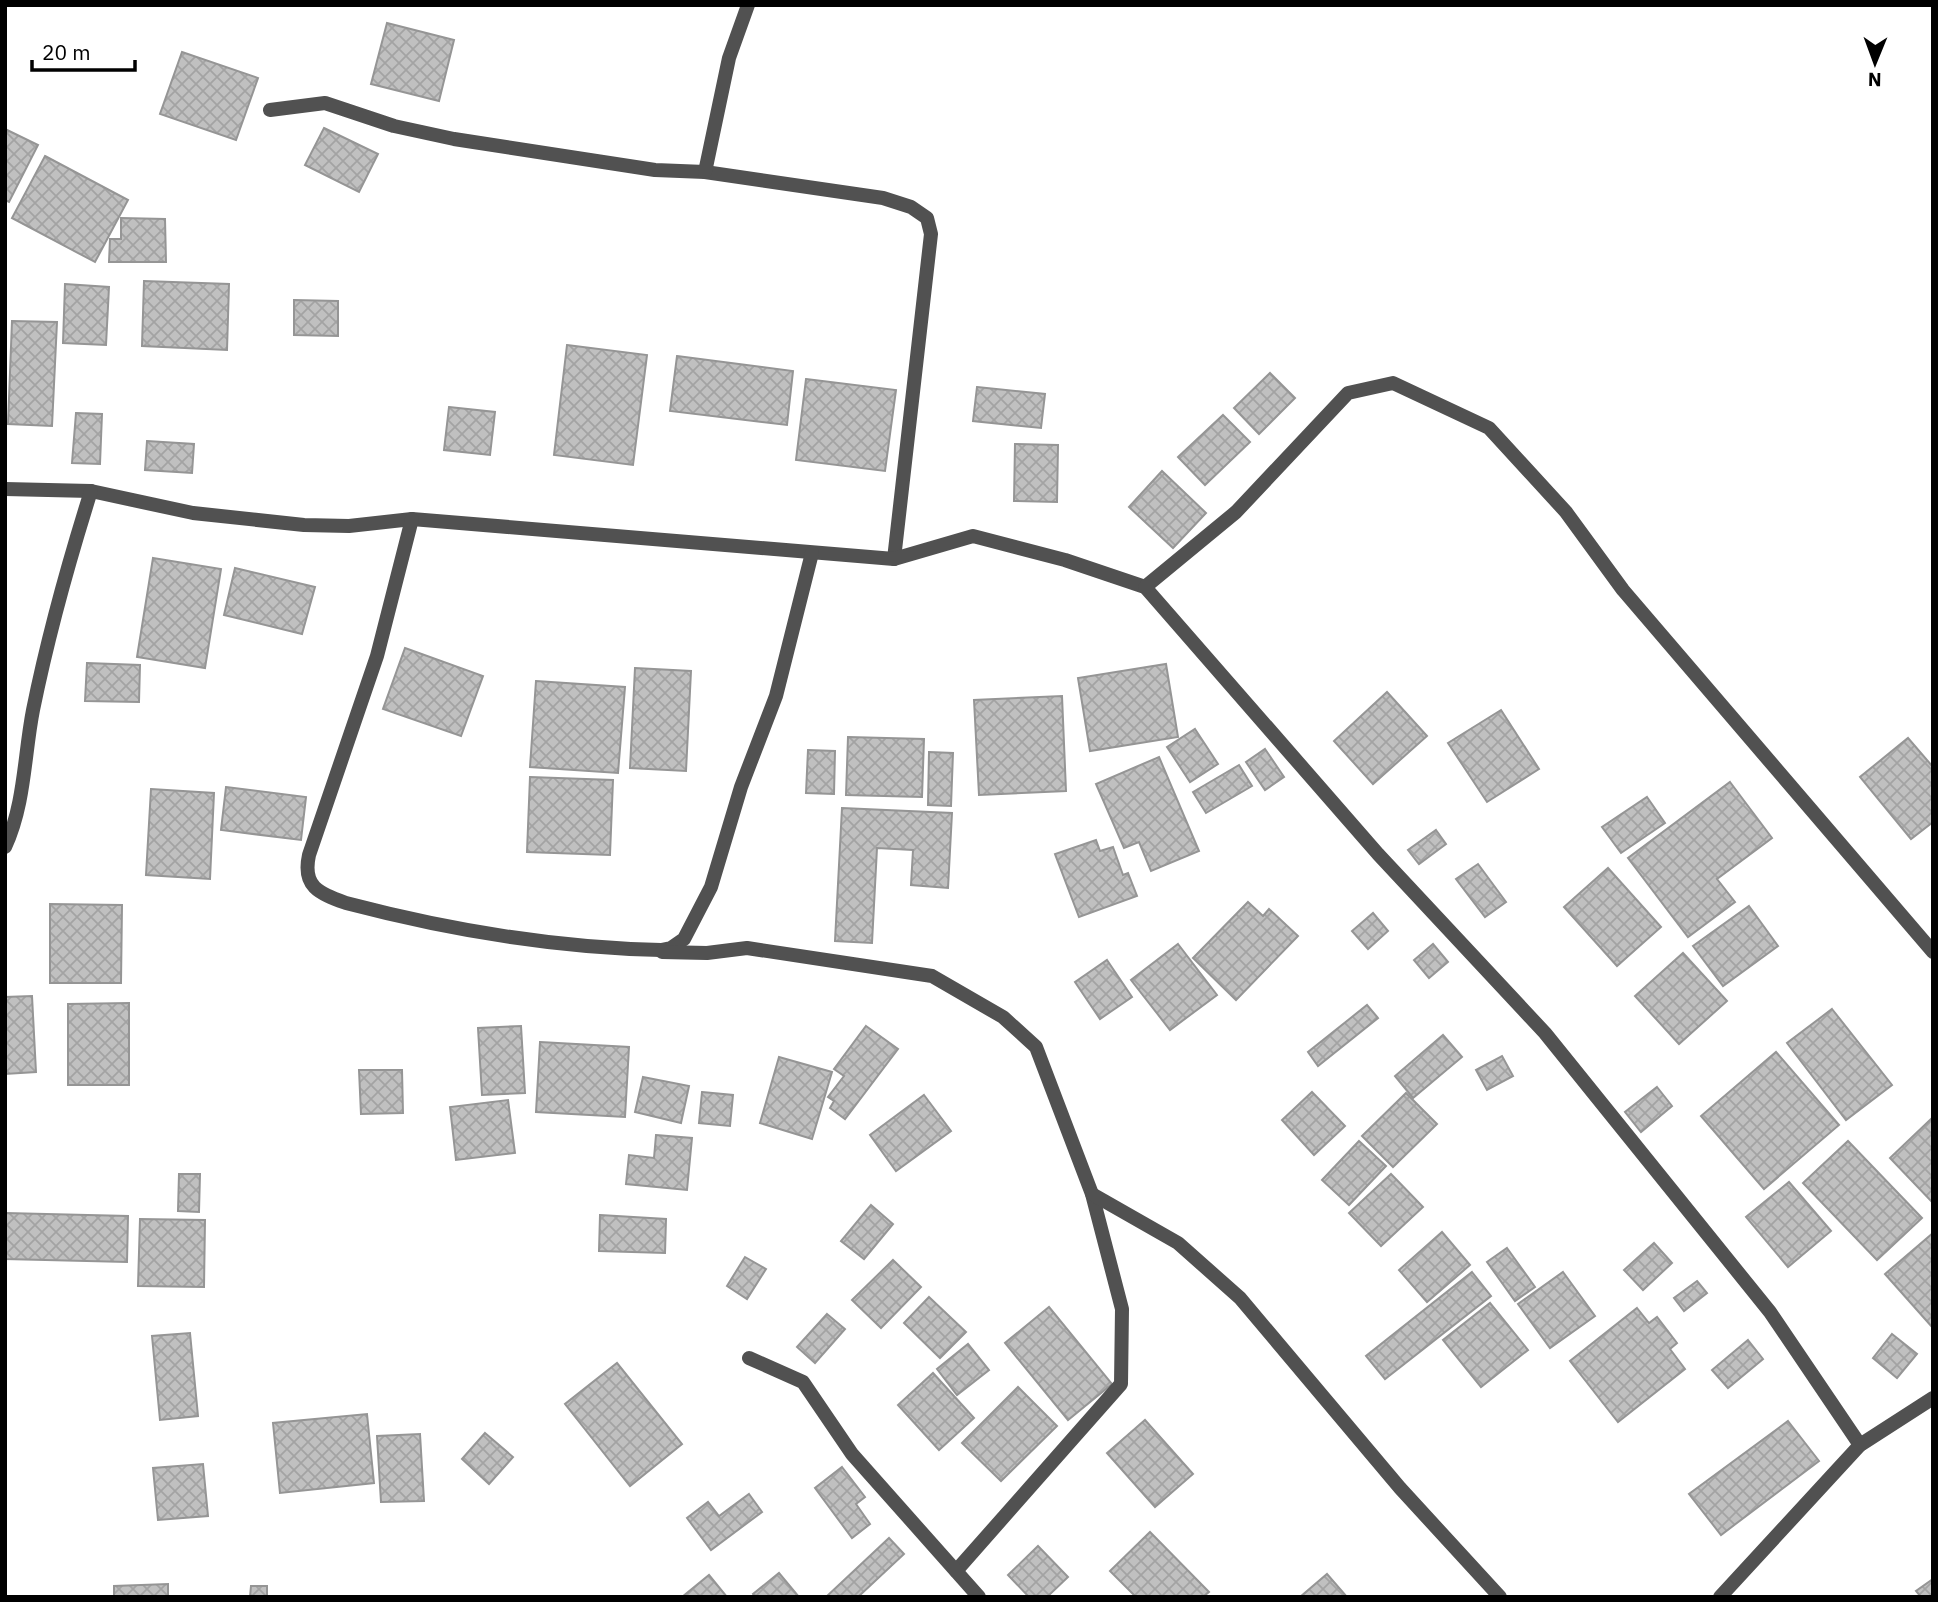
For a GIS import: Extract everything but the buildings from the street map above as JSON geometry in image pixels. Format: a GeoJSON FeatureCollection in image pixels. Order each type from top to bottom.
{"type":"FeatureCollection","features":[{"type":"Feature","properties":{"kind":"street"},"geometry":{"type":"LineString","coordinates":[[705,172],[729,58],[748,5]]}},
{"type":"Feature","properties":{"kind":"street"},"geometry":{"type":"LineString","coordinates":[[270,110],[325,103],[394,126],[454,139],[655,170],[705,172],[883,198],[911,207],[927,218],[931,234],[894,559]]}},
{"type":"Feature","properties":{"kind":"street"},"geometry":{"type":"LineString","coordinates":[[1145,587],[1236,512],[1348,393],[1393,383],[1489,428],[1566,512],[1623,590],[1933,952]]}},
{"type":"Feature","properties":{"kind":"street"},"geometry":{"type":"LineString","coordinates":[[5,489],[91,491],[193,513],[304,525],[349,526],[412,519],[894,559],[973,536],[1065,559],[1145,587],[1378,855],[1545,1033],[1770,1312],[1860,1445]]}},
{"type":"Feature","properties":{"kind":"street"},"geometry":{"type":"LineString","coordinates":[[5,847],[23,784],[32,718],[47,642],[91,491]]}},
{"type":"Feature","properties":{"kind":"street"},"geometry":{"type":"LineString","coordinates":[[412,519],[377,656],[313,842],[307,877],[312,885],[329,897],[405,919],[556,943],[674,954],[747,948],[932,976],[1003,1017],[1035,1047],[1091,1194],[1122,1308],[1121,1384],[956,1571]]}},
{"type":"Feature","properties":{"kind":"street"},"geometry":{"type":"LineString","coordinates":[[651,950],[671,948],[684,939],[711,887],[741,787],[776,696],[812,553]]}},
{"type":"Feature","properties":{"kind":"street"},"geometry":{"type":"LineString","coordinates":[[1091,1194],[1178,1242],[1240,1298],[1400,1488],[1500,1597]]}},
{"type":"Feature","properties":{"kind":"street"},"geometry":{"type":"LineString","coordinates":[[749,1358],[803,1382],[852,1454],[979,1597]]}},
{"type":"Feature","properties":{"kind":"street"},"geometry":{"type":"LineString","coordinates":[[1720,1597],[1860,1445],[1933,1398]]}}]}
